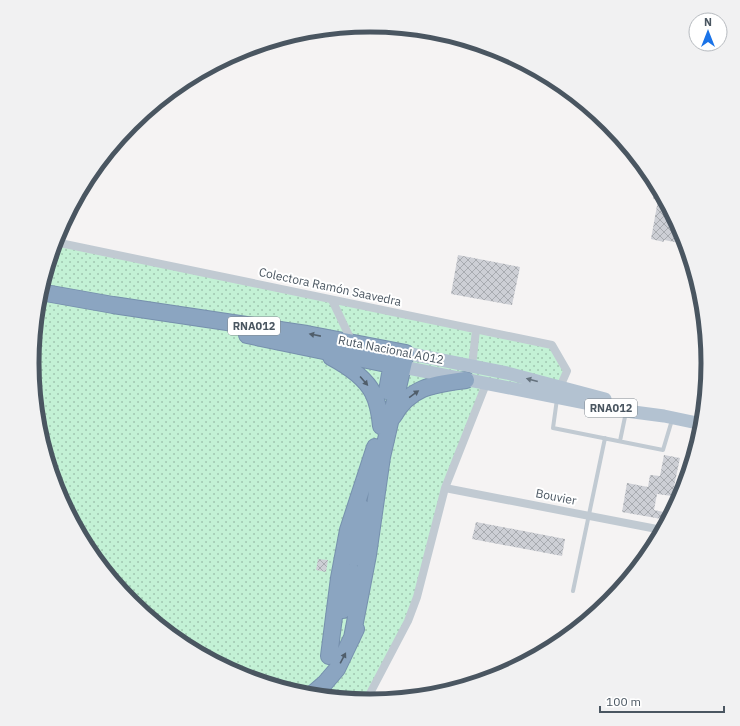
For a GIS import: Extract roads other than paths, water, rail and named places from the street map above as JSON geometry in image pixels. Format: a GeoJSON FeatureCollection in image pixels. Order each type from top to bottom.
{"type":"FeatureCollection","features":[{"type":"Feature","properties":{"kind":"highway","name":"Ruta Nacional A012"},"geometry":{"type":"LineString","coordinates":[[46,293],[113,305],[352,342],[399,359]]}},
{"type":"Feature","properties":{"kind":"highway","name":"Ruta Nacional A012"},"geometry":{"type":"LineString","coordinates":[[113,305],[321,351],[399,359]]}},
{"type":"Feature","properties":{"kind":"highway","name":"RNA012"},"geometry":{"type":"LineString","coordinates":[[321,351],[345,364],[361,378],[373,392],[385,425]]}},
{"type":"Feature","properties":{"kind":"highway"},"geometry":{"type":"LineString","coordinates":[[317,690],[337,670],[352,638],[368,556],[376,504],[385,425],[399,359]]}},
{"type":"Feature","properties":{"kind":"highway"},"geometry":{"type":"LineString","coordinates":[[330,656],[339,578],[348,530],[385,425],[407,398],[419,390],[442,384],[469,373]]}},
{"type":"Feature","properties":{"kind":"highway"},"geometry":{"type":"LineString","coordinates":[[352,638],[351,611],[354,565],[364,485]]}},
{"type":"Feature","properties":{"kind":"highway"},"geometry":{"type":"LineString","coordinates":[[313,689],[330,656],[354,565],[376,504]]}},
{"type":"Feature","properties":{"kind":"main road","name":"Ruta Nacional A012"},"geometry":{"type":"LineString","coordinates":[[399,359],[469,373],[507,373],[558,392]]}},
{"type":"Feature","properties":{"kind":"main road","name":"Ruta Nacional A012"},"geometry":{"type":"LineString","coordinates":[[469,373],[486,384],[558,392],[696,423]]}},
{"type":"Feature","properties":{"kind":"street","name":"Colectora Ramón Saavedra"},"geometry":{"type":"LineString","coordinates":[[62,243],[552,345],[568,371],[558,392]]}},
{"type":"Feature","properties":{"kind":"street"},"geometry":{"type":"LineString","coordinates":[[332,300],[352,342]]}},
{"type":"Feature","properties":{"kind":"street"},"geometry":{"type":"LineString","coordinates":[[469,373],[476,330]]}},
{"type":"Feature","properties":{"kind":"street"},"geometry":{"type":"LineString","coordinates":[[370,694],[408,621],[417,596],[445,488],[486,384]]}},
{"type":"Feature","properties":{"kind":"street","name":"Bouvier"},"geometry":{"type":"LineString","coordinates":[[445,488],[657,529]]}},
{"type":"Feature","properties":{"kind":"lane"},"geometry":{"type":"LineString","coordinates":[[558,392],[553,428],[663,450],[668,417]]}},
{"type":"Feature","properties":{"kind":"lane"},"geometry":{"type":"LineString","coordinates":[[620,441],[627,408]]}},
{"type":"Feature","properties":{"kind":"lane"},"geometry":{"type":"LineString","coordinates":[[573,591],[605,438]]}}]}
